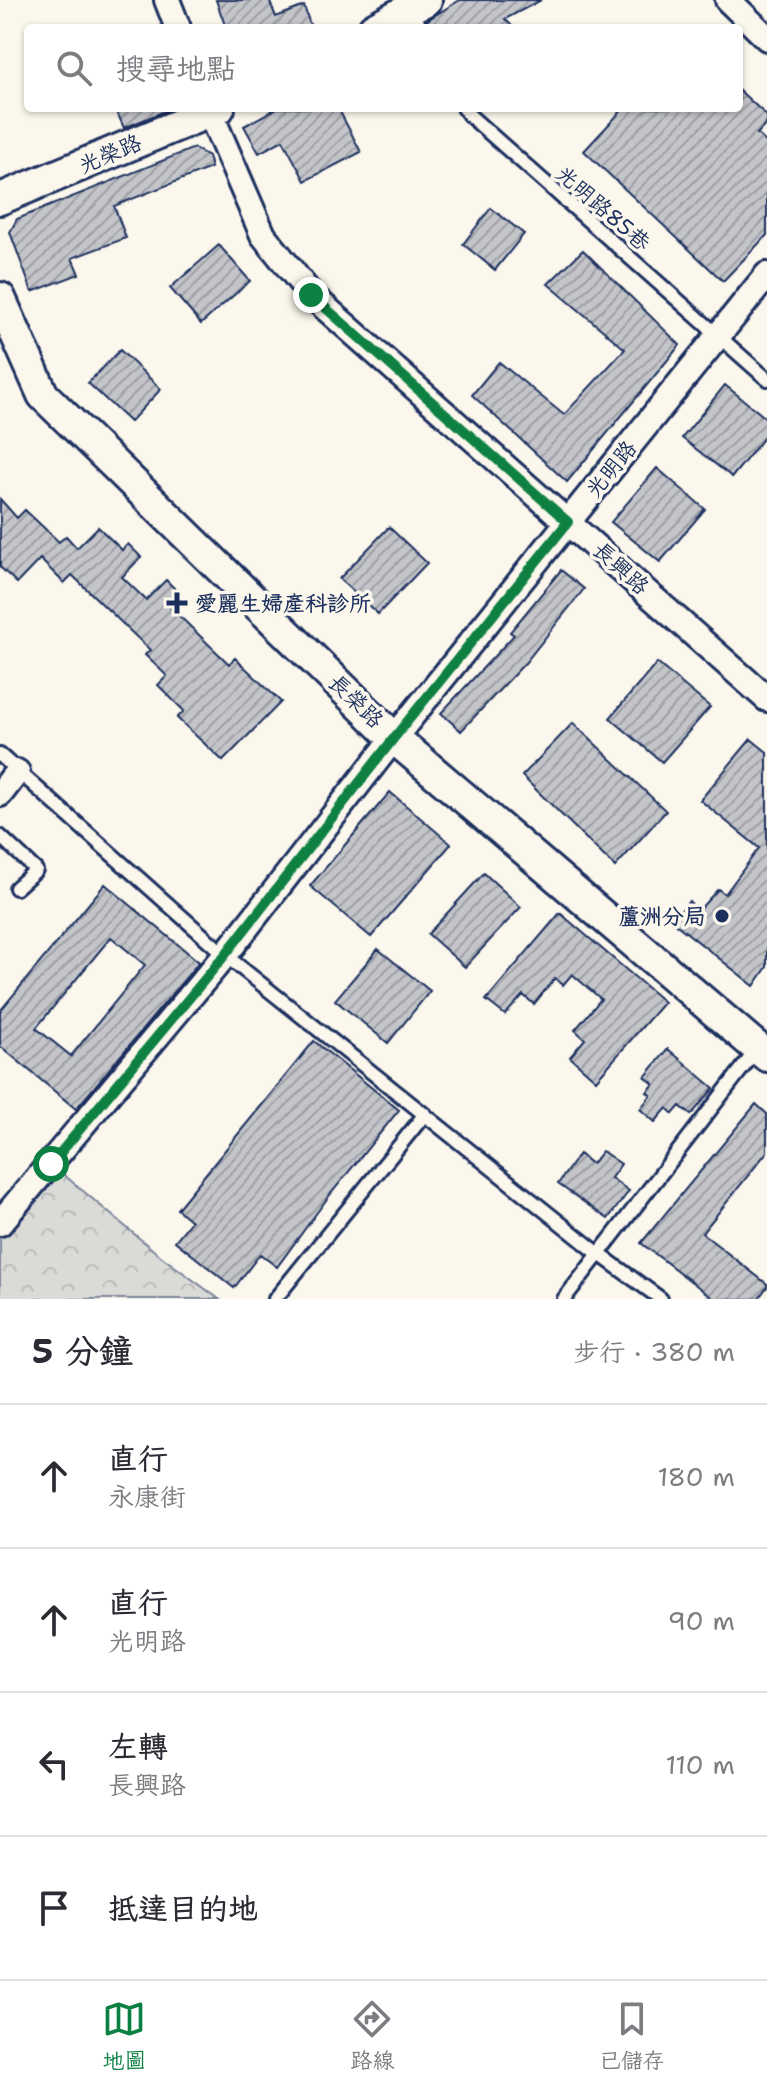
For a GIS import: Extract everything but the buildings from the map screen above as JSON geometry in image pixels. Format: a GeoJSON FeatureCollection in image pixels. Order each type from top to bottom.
{"type":"FeatureCollection","features":[{"type":"Feature","properties":{"kind":"street"},"geometry":{"type":"LineString","coordinates":[[167,0],[176,24]]}},
{"type":"Feature","properties":{"kind":"street"},"geometry":{"type":"LineString","coordinates":[[728,0],[767,38]]}},
{"type":"Feature","properties":{"kind":"street"},"geometry":{"type":"LineString","coordinates":[[383,24],[417,9]]}},
{"type":"Feature","properties":{"kind":"street","name":"光榮路"},"geometry":{"type":"LineString","coordinates":[[0,199],[205,112]]}},
{"type":"Feature","properties":{"kind":"street","name":"長興路"},"geometry":{"type":"LineString","coordinates":[[213,112],[263,235],[311,295],[767,699]]}},
{"type":"Feature","properties":{"kind":"street","name":"光明路"},"geometry":{"type":"LineString","coordinates":[[0,1223],[225,955],[394,738],[767,275]]}},
{"type":"Feature","properties":{"kind":"street","name":"長榮路"},"geometry":{"type":"LineString","coordinates":[[0,298],[43,395],[394,738],[764,1047]]}},
{"type":"Feature","properties":{"kind":"street"},"geometry":{"type":"LineString","coordinates":[[0,794],[9,764]]}},
{"type":"Feature","properties":{"kind":"lane","name":"光明路85巷"},"geometry":{"type":"LineString","coordinates":[[467,112],[767,379]]}},
{"type":"Feature","properties":{"kind":"lane"},"geometry":{"type":"LineString","coordinates":[[9,764],[225,955],[599,1254],[661,1299]]}},
{"type":"Feature","properties":{"kind":"lane"},"geometry":{"type":"LineString","coordinates":[[0,836],[36,870],[16,888]]}},
{"type":"Feature","properties":{"kind":"lane"},"geometry":{"type":"LineString","coordinates":[[564,1299],[764,1047]]}},
{"type":"Feature","properties":{"kind":"lane"},"geometry":{"type":"LineString","coordinates":[[275,1299],[425,1114]]}},
{"type":"Feature","properties":{"kind":"green space"},"geometry":{"type":"Polygon","coordinates":[[[51,1164],[158,1254],[219,1299],[0,1299],[0,1223],[51,1164]]]}},
{"type":"Feature","properties":{"kind":"place","name":"愛麗生婦產科診所"},"geometry":{"type":"Point","coordinates":[177,603]}},
{"type":"Feature","properties":{"kind":"place","name":"蘆洲分局"},"geometry":{"type":"Point","coordinates":[722,916]}},
{"type":"Feature","properties":{"kind":"route"},"geometry":{"type":"LineString","coordinates":[[51,1164],[225,955],[568,522],[311,295]]}}]}
